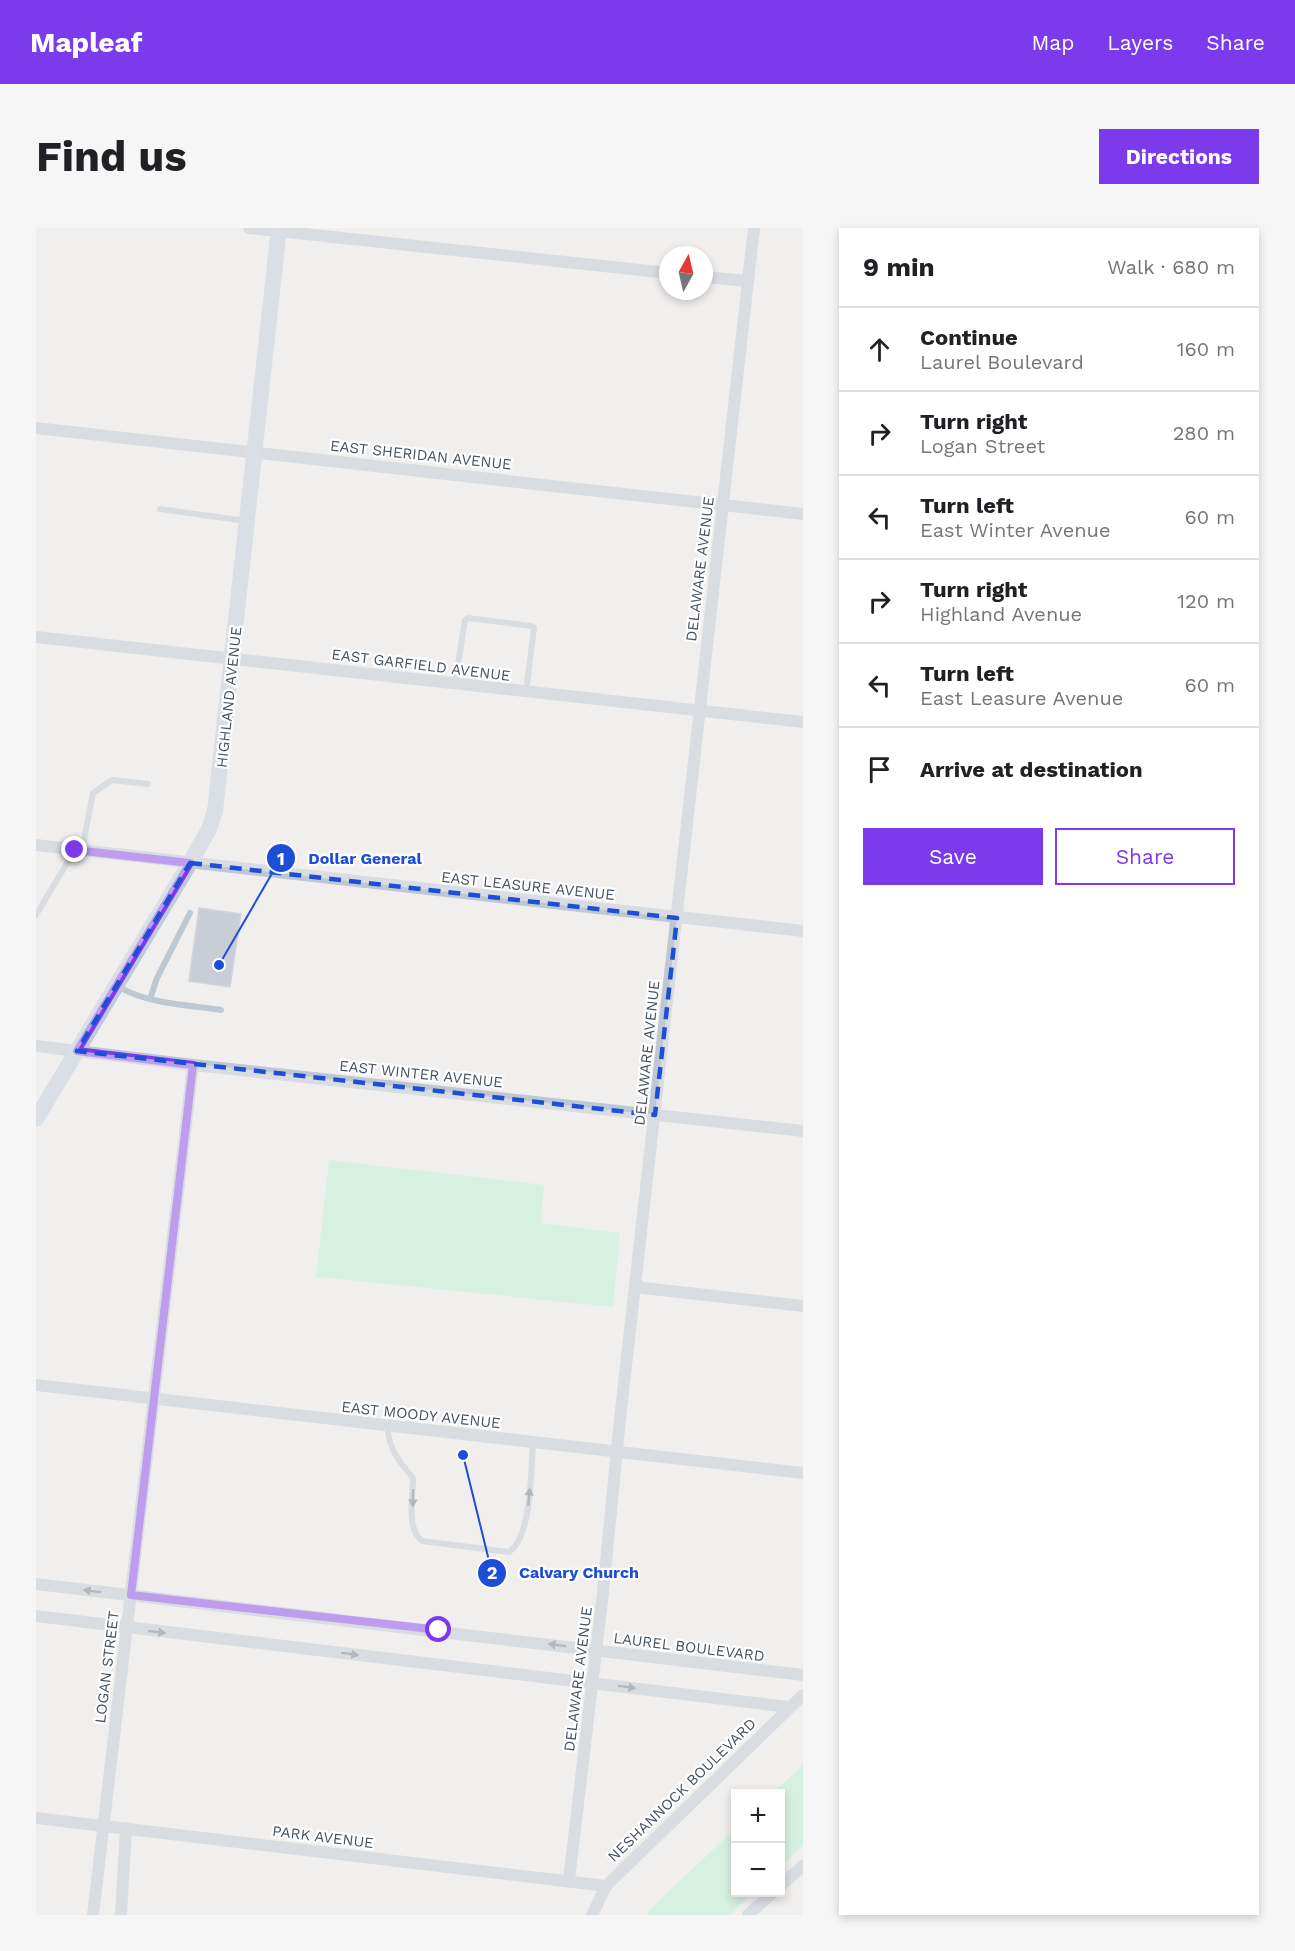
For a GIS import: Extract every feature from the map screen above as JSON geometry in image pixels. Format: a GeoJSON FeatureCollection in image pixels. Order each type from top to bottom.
{"type":"FeatureCollection","features":[{"type":"Feature","properties":{"kind":"main road","name":"HIGHLAND AVENUE"},"geometry":{"type":"LineString","coordinates":[[36,1119],[190,863],[209,828],[215,811],[279,230]]}},
{"type":"Feature","properties":{"kind":"street"},"geometry":{"type":"LineString","coordinates":[[249,228],[659,272]]}},
{"type":"Feature","properties":{"kind":"street","name":"DELAWARE AVENUE"},"geometry":{"type":"LineString","coordinates":[[570,1880],[754,228]]}},
{"type":"Feature","properties":{"kind":"street"},"geometry":{"type":"LineString","coordinates":[[713,278],[748,282]]}},
{"type":"Feature","properties":{"kind":"street","name":"EAST SHERIDAN AVENUE"},"geometry":{"type":"LineString","coordinates":[[36,428],[803,514]]}},
{"type":"Feature","properties":{"kind":"street","name":"EAST GARFIELD AVENUE"},"geometry":{"type":"LineString","coordinates":[[36,637],[803,722]]}},
{"type":"Feature","properties":{"kind":"street","name":"EAST LEASURE AVENUE"},"geometry":{"type":"LineString","coordinates":[[36,845],[803,931]]}},
{"type":"Feature","properties":{"kind":"street","name":"EAST WINTER AVENUE"},"geometry":{"type":"LineString","coordinates":[[36,1046],[803,1131]]}},
{"type":"Feature","properties":{"kind":"street","name":"LOGAN STREET"},"geometry":{"type":"LineString","coordinates":[[93,1915],[193,1065]]}},
{"type":"Feature","properties":{"kind":"street"},"geometry":{"type":"LineString","coordinates":[[635,1287],[803,1306]]}},
{"type":"Feature","properties":{"kind":"street","name":"EAST MOODY AVENUE"},"geometry":{"type":"LineString","coordinates":[[36,1385],[803,1473]]}},
{"type":"Feature","properties":{"kind":"street","name":"LAUREL BOULEVARD"},"geometry":{"type":"LineString","coordinates":[[36,1584],[803,1675]]}},
{"type":"Feature","properties":{"kind":"street"},"geometry":{"type":"LineString","coordinates":[[36,1616],[789,1707]]}},
{"type":"Feature","properties":{"kind":"street","name":"NESHANNOCK BOULEVARD"},"geometry":{"type":"LineString","coordinates":[[592,1915],[606,1886],[803,1695]]}},
{"type":"Feature","properties":{"kind":"street","name":"PARK AVENUE"},"geometry":{"type":"LineString","coordinates":[[36,1818],[606,1886]]}},
{"type":"Feature","properties":{"kind":"street"},"geometry":{"type":"LineString","coordinates":[[121,1915],[126,1828]]}},
{"type":"Feature","properties":{"kind":"street"},"geometry":{"type":"LineString","coordinates":[[785,1882],[803,1866]]}},
{"type":"Feature","properties":{"kind":"street"},"geometry":{"type":"LineString","coordinates":[[748,1915],[768,1897]]}},
{"type":"Feature","properties":{"kind":"lane"},"geometry":{"type":"LineString","coordinates":[[160,509],[248,521]]}},
{"type":"Feature","properties":{"kind":"lane"},"geometry":{"type":"LineString","coordinates":[[455,684],[465,620],[468,618],[534,628],[526,692]]}},
{"type":"Feature","properties":{"kind":"lane"},"geometry":{"type":"LineString","coordinates":[[36,915],[79,850],[93,793],[112,780],[148,784]]}},
{"type":"Feature","properties":{"kind":"lane"},"geometry":{"type":"LineString","coordinates":[[150,999],[157,978],[190,913]]}},
{"type":"Feature","properties":{"kind":"lane"},"geometry":{"type":"LineString","coordinates":[[116,985],[127,992],[150,999],[221,1010]]}},
{"type":"Feature","properties":{"kind":"lane"},"geometry":{"type":"LineString","coordinates":[[388,1427],[388,1439],[393,1454],[413,1478],[412,1522],[417,1536],[422,1541],[509,1552],[514,1549],[526,1522],[533,1443]]}},
{"type":"Feature","properties":{"kind":"highlighted area"},"geometry":{"type":"Polygon","coordinates":[[[190,863],[677,918],[655,1115],[77,1051],[190,863]]]}},
{"type":"Feature","properties":{"kind":"green space"},"geometry":{"type":"Polygon","coordinates":[[[329,1160],[544,1185],[541,1223],[620,1233],[613,1307],[316,1277],[329,1160]]]}},
{"type":"Feature","properties":{"kind":"green space"},"geometry":{"type":"Polygon","coordinates":[[[803,1765],[803,1845],[785,1862],[785,1789],[777,1789],[803,1765]]]}},
{"type":"Feature","properties":{"kind":"green space"},"geometry":{"type":"Polygon","coordinates":[[[731,1833],[731,1897],[749,1897],[730,1915],[647,1915],[651,1908],[731,1833]]]}},
{"type":"Feature","properties":{"kind":"building"},"geometry":{"type":"Polygon","coordinates":[[[199,908],[241,914],[230,987],[189,981],[199,908]]]}},
{"type":"Feature","properties":{"kind":"place","name":"Dollar General"},"geometry":{"type":"Point","coordinates":[219,965]}},
{"type":"Feature","properties":{"kind":"place","name":"Calvary Church"},"geometry":{"type":"Point","coordinates":[463,1455]}},
{"type":"Feature","properties":{"kind":"route"},"geometry":{"type":"LineString","coordinates":[[75,850],[190,863],[77,1051],[193,1065],[191,1099],[131,1595],[439,1630]]}}]}
